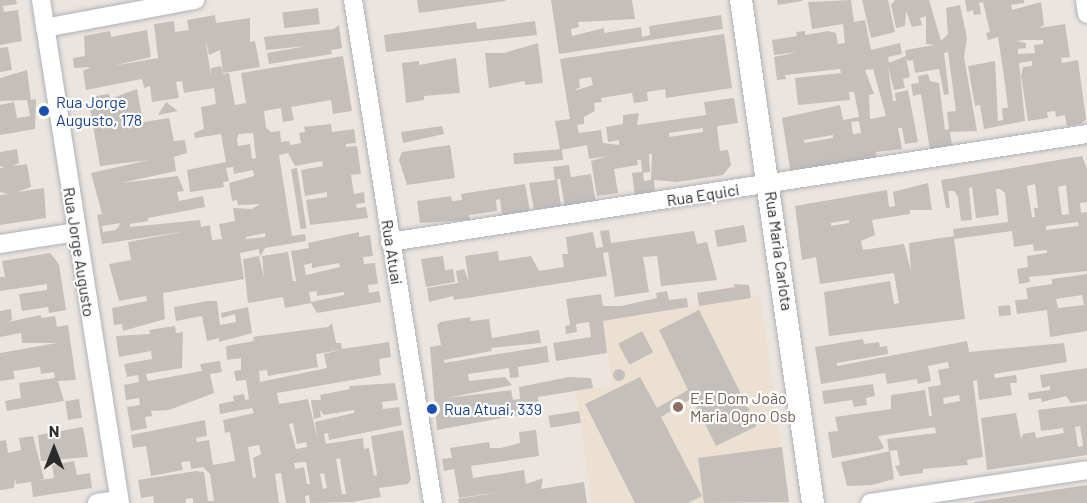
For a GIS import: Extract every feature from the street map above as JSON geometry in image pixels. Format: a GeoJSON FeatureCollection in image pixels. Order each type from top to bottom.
{"type":"FeatureCollection","features":[{"type":"Feature","properties":{"kind":"street","name":"Rua Jorge Augusto"},"geometry":{"type":"LineString","coordinates":[[41,0],[119,501]]}},
{"type":"Feature","properties":{"kind":"street"},"geometry":{"type":"LineString","coordinates":[[45,28],[195,0]]}},
{"type":"Feature","properties":{"kind":"street","name":"Rua Atuaí"},"geometry":{"type":"LineString","coordinates":[[353,0],[433,503]]}},
{"type":"Feature","properties":{"kind":"street","name":"Rua Maria Carlota"},"geometry":{"type":"LineString","coordinates":[[741,0],[770,185],[813,503]]}},
{"type":"Feature","properties":{"kind":"street"},"geometry":{"type":"LineString","coordinates":[[1085,0],[1087,14]]}},
{"type":"Feature","properties":{"kind":"street","name":"Rua Equici"},"geometry":{"type":"LineString","coordinates":[[390,242],[770,185],[1087,134]]}},
{"type":"Feature","properties":{"kind":"street"},"geometry":{"type":"LineString","coordinates":[[0,244],[76,232]]}},
{"type":"Feature","properties":{"kind":"street"},"geometry":{"type":"LineString","coordinates":[[870,503],[1087,470]]}},
{"type":"Feature","properties":{"kind":"street"},"geometry":{"type":"LineString","coordinates":[[97,503],[119,501]]}},
{"type":"Feature","properties":{"kind":"shaded area","name":"E.E Dom João Maria Ogno Osb"},"geometry":{"type":"Polygon","coordinates":[[[760,296],[789,503],[592,503],[576,391],[612,386],[603,321],[760,296]]]}},
{"type":"Feature","properties":{"kind":"building"},"geometry":{"type":"Polygon","coordinates":[[[0,0],[16,0],[17,4],[3,6],[4,12],[18,10],[22,41],[0,45],[0,0]]]}},
{"type":"Feature","properties":{"kind":"building"},"geometry":{"type":"Polygon","coordinates":[[[417,0],[505,0],[505,1],[419,13],[417,0]]]}},
{"type":"Feature","properties":{"kind":"building"},"geometry":{"type":"Polygon","coordinates":[[[551,0],[632,0],[635,19],[578,22],[579,27],[571,29],[572,36],[604,28],[604,33],[641,27],[642,37],[650,35],[649,26],[721,15],[723,29],[559,54],[551,0]]]}},
{"type":"Feature","properties":{"kind":"building"},"geometry":{"type":"Polygon","coordinates":[[[777,0],[802,0],[802,1],[778,5],[777,0]]]}},
{"type":"Feature","properties":{"kind":"building"},"geometry":{"type":"Polygon","coordinates":[[[851,0],[854,22],[865,20],[871,50],[900,43],[902,54],[888,57],[889,63],[906,56],[905,50],[935,45],[926,44],[926,16],[920,18],[922,25],[912,27],[906,11],[905,26],[896,28],[891,5],[895,0],[929,0],[941,41],[948,34],[946,8],[960,5],[967,38],[964,57],[977,131],[950,132],[952,146],[930,150],[921,94],[913,96],[911,84],[919,83],[918,76],[928,74],[930,81],[939,83],[945,130],[949,129],[947,112],[956,111],[948,52],[944,53],[949,94],[944,95],[939,69],[915,73],[913,60],[908,61],[906,57],[910,77],[903,79],[905,88],[894,90],[888,67],[893,101],[896,101],[895,93],[908,90],[918,142],[905,144],[902,128],[898,128],[902,149],[876,152],[877,160],[791,175],[782,118],[840,105],[843,120],[859,117],[854,92],[849,92],[850,100],[798,105],[795,78],[841,73],[840,69],[785,75],[786,79],[777,80],[774,57],[798,52],[774,55],[772,40],[797,36],[796,32],[805,31],[805,35],[828,31],[836,33],[838,44],[845,43],[843,24],[812,29],[808,2],[851,0]],[[873,69],[865,70],[874,94],[869,95],[870,119],[886,116],[873,69]],[[859,121],[851,122],[853,134],[861,133],[859,121]],[[833,135],[804,140],[804,143],[833,138],[833,135]]]}},
{"type":"Feature","properties":{"kind":"building"},"geometry":{"type":"Polygon","coordinates":[[[862,0],[888,0],[895,32],[871,38],[862,0]]]}},
{"type":"Feature","properties":{"kind":"building"},"geometry":{"type":"Polygon","coordinates":[[[965,0],[1024,0],[1024,3],[1011,5],[1012,10],[1041,2],[1044,25],[1039,28],[1065,24],[1070,57],[1061,58],[1062,63],[1078,60],[1086,119],[1081,124],[1067,126],[1065,115],[1056,117],[1055,111],[1047,112],[1048,118],[1028,121],[1021,76],[1023,67],[1032,66],[1032,61],[1019,63],[1025,121],[984,129],[980,105],[975,106],[968,66],[995,61],[998,121],[1003,120],[1002,108],[1008,108],[1005,84],[998,37],[988,40],[986,33],[990,32],[983,2],[979,3],[981,14],[974,15],[973,10],[967,12],[965,0]],[[1043,40],[1016,41],[1026,43],[1026,48],[1018,49],[1018,54],[1035,53],[1034,45],[1043,44],[1043,40]]]}},
{"type":"Feature","properties":{"kind":"building"},"geometry":{"type":"Polygon","coordinates":[[[318,8],[320,24],[284,28],[282,12],[318,8]]]}},
{"type":"Feature","properties":{"kind":"building"},"geometry":{"type":"Polygon","coordinates":[[[215,15],[216,23],[250,18],[250,42],[255,41],[260,67],[223,73],[220,50],[209,55],[205,37],[211,76],[211,68],[221,66],[223,74],[229,73],[235,105],[246,103],[241,73],[343,56],[352,111],[333,114],[331,100],[291,107],[294,120],[283,122],[281,108],[264,111],[266,128],[271,132],[280,131],[281,142],[289,141],[290,145],[301,143],[299,133],[305,132],[304,127],[331,124],[332,132],[354,129],[356,143],[346,144],[346,147],[357,146],[361,174],[351,175],[354,194],[364,192],[365,203],[356,204],[357,208],[366,207],[368,218],[310,225],[306,200],[327,197],[327,192],[305,196],[301,170],[323,166],[322,161],[295,166],[288,153],[279,155],[292,236],[305,234],[306,241],[265,248],[260,257],[259,249],[240,253],[244,279],[163,293],[165,319],[123,331],[122,324],[114,325],[112,308],[147,301],[146,296],[119,301],[109,264],[131,260],[128,242],[187,231],[102,244],[97,215],[102,214],[91,173],[149,160],[100,166],[90,108],[97,101],[96,96],[109,94],[110,99],[137,89],[142,117],[125,120],[125,125],[169,118],[174,141],[185,140],[187,153],[174,157],[176,171],[121,183],[178,176],[184,191],[177,192],[179,201],[203,196],[205,207],[148,218],[148,221],[130,224],[130,227],[200,220],[201,227],[210,225],[212,240],[222,239],[219,224],[235,221],[233,208],[252,209],[260,204],[238,205],[237,200],[232,201],[229,183],[254,176],[253,170],[234,174],[233,167],[226,168],[229,181],[223,182],[224,187],[190,192],[187,170],[226,162],[221,134],[195,138],[194,133],[204,129],[201,107],[216,104],[214,88],[184,93],[182,81],[176,82],[179,98],[152,102],[150,86],[144,88],[142,79],[86,90],[83,71],[91,67],[74,68],[73,58],[85,56],[84,36],[110,31],[111,37],[147,30],[151,57],[112,66],[158,58],[154,24],[174,21],[175,32],[189,30],[187,20],[215,15]],[[253,133],[239,134],[237,139],[238,146],[250,144],[252,159],[256,158],[253,133]],[[121,223],[102,226],[103,232],[116,230],[121,223]],[[265,233],[246,237],[246,239],[265,237],[265,233]]]}},
{"type":"Feature","properties":{"kind":"building"},"geometry":{"type":"Polygon","coordinates":[[[535,21],[537,35],[386,52],[384,35],[476,22],[477,29],[535,21]]]}},
{"type":"Feature","properties":{"kind":"building"},"geometry":{"type":"Polygon","coordinates":[[[339,25],[342,48],[331,50],[332,54],[269,64],[267,53],[307,46],[266,50],[264,37],[334,29],[339,25]]]}},
{"type":"Feature","properties":{"kind":"building"},"geometry":{"type":"Polygon","coordinates":[[[724,34],[732,88],[666,98],[665,89],[647,92],[648,101],[634,103],[632,93],[601,98],[602,102],[594,103],[595,111],[584,117],[584,124],[577,125],[579,133],[601,130],[603,143],[619,145],[619,140],[608,142],[606,127],[623,124],[623,115],[639,113],[637,125],[706,115],[704,102],[734,98],[738,123],[717,126],[720,151],[728,150],[731,165],[723,175],[677,182],[654,180],[655,194],[635,197],[632,173],[642,172],[641,160],[637,160],[638,165],[614,169],[618,193],[597,196],[591,161],[608,156],[589,159],[587,145],[560,150],[555,121],[570,119],[560,59],[724,34]],[[591,77],[579,79],[580,87],[574,91],[593,85],[591,77]],[[703,128],[669,133],[669,137],[703,132],[703,128]],[[649,154],[650,172],[643,173],[644,181],[651,180],[652,154],[649,154]]]}},
{"type":"Feature","properties":{"kind":"building"},"geometry":{"type":"Polygon","coordinates":[[[538,43],[543,83],[525,85],[525,81],[489,88],[485,53],[504,53],[538,43]]]}},
{"type":"Feature","properties":{"kind":"building"},"geometry":{"type":"Polygon","coordinates":[[[8,47],[12,70],[0,72],[0,48],[8,47]]]}},
{"type":"Feature","properties":{"kind":"building"},"geometry":{"type":"Polygon","coordinates":[[[456,58],[460,93],[424,96],[424,100],[406,103],[402,63],[419,61],[419,65],[456,58]]]}},
{"type":"Feature","properties":{"kind":"building"},"geometry":{"type":"Polygon","coordinates":[[[27,70],[31,100],[36,99],[35,129],[0,135],[0,105],[14,102],[17,118],[30,116],[27,100],[0,101],[0,78],[27,70]]]}},
{"type":"Feature","properties":{"kind":"building"},"geometry":{"type":"Polygon","coordinates":[[[166,102],[178,111],[158,115],[166,102]]]}},
{"type":"Feature","properties":{"kind":"building"},"geometry":{"type":"Polygon","coordinates":[[[442,126],[444,134],[403,143],[401,132],[442,126]]]}},
{"type":"Feature","properties":{"kind":"building"},"geometry":{"type":"Polygon","coordinates":[[[450,145],[455,178],[407,185],[399,160],[402,152],[450,145]]]}},
{"type":"Feature","properties":{"kind":"building"},"geometry":{"type":"Polygon","coordinates":[[[17,149],[19,163],[12,166],[27,164],[31,187],[17,192],[44,188],[46,218],[0,225],[0,195],[8,194],[0,192],[0,168],[4,168],[0,166],[0,152],[17,149]]]}},
{"type":"Feature","properties":{"kind":"building"},"geometry":{"type":"Polygon","coordinates":[[[562,149],[563,160],[514,164],[513,153],[562,149]]]}},
{"type":"Feature","properties":{"kind":"building"},"geometry":{"type":"Polygon","coordinates":[[[1082,156],[1087,169],[1087,202],[1080,203],[1081,213],[1087,212],[1087,271],[1029,277],[1030,282],[1019,284],[1017,269],[1028,267],[1027,256],[1047,253],[1047,250],[1034,251],[1033,244],[1014,247],[1012,231],[954,239],[965,319],[829,336],[824,292],[890,281],[894,304],[899,303],[894,273],[820,284],[816,257],[802,260],[795,206],[887,190],[889,207],[895,206],[893,192],[928,183],[932,210],[910,210],[910,214],[872,220],[875,235],[861,241],[863,250],[904,244],[911,271],[909,243],[954,236],[953,229],[1008,222],[1005,193],[1000,189],[996,189],[999,215],[976,218],[972,187],[969,188],[972,220],[961,221],[958,197],[954,191],[948,191],[950,208],[946,208],[941,180],[1082,156]],[[1035,184],[1027,186],[1032,217],[1035,217],[1034,208],[1038,208],[1035,184]],[[1066,185],[1058,187],[1062,215],[1069,214],[1066,185]],[[849,220],[831,223],[831,226],[849,223],[849,220]],[[1078,222],[1046,226],[1046,230],[1079,226],[1078,222]]]}},
{"type":"Feature","properties":{"kind":"building"},"geometry":{"type":"Polygon","coordinates":[[[569,165],[571,177],[591,174],[596,203],[565,207],[560,179],[557,179],[561,206],[534,210],[529,183],[555,180],[553,167],[569,165]]]}},
{"type":"Feature","properties":{"kind":"building"},"geometry":{"type":"Polygon","coordinates":[[[297,168],[307,228],[301,229],[291,169],[297,168]]]}},
{"type":"Feature","properties":{"kind":"building"},"geometry":{"type":"Polygon","coordinates":[[[525,184],[530,211],[502,215],[500,199],[496,200],[497,211],[469,215],[470,220],[420,223],[417,201],[451,196],[452,201],[462,200],[461,194],[525,184]]]}},
{"type":"Feature","properties":{"kind":"building"},"geometry":{"type":"Polygon","coordinates":[[[744,225],[747,242],[717,247],[714,230],[744,225]]]}},
{"type":"Feature","properties":{"kind":"building"},"geometry":{"type":"Polygon","coordinates":[[[609,230],[611,243],[694,231],[697,244],[707,242],[717,280],[661,286],[657,256],[643,257],[649,292],[615,297],[608,252],[603,253],[607,276],[454,300],[453,296],[429,302],[427,288],[458,283],[456,271],[464,269],[469,282],[465,256],[498,251],[499,261],[531,256],[539,271],[564,267],[562,254],[568,254],[566,237],[593,232],[596,248],[603,247],[600,231],[609,230]]]}},
{"type":"Feature","properties":{"kind":"building"},"geometry":{"type":"Polygon","coordinates":[[[359,232],[359,237],[370,235],[373,256],[363,257],[364,264],[375,263],[378,284],[368,285],[369,293],[379,291],[381,302],[317,313],[311,303],[285,308],[283,297],[248,303],[243,259],[259,256],[264,278],[262,256],[288,252],[293,281],[296,281],[291,251],[309,248],[308,243],[359,232]],[[312,263],[304,265],[306,275],[340,267],[339,263],[312,268],[312,263]],[[317,291],[309,292],[311,302],[344,295],[344,292],[317,296],[317,291]]]}},
{"type":"Feature","properties":{"kind":"building"},"geometry":{"type":"Polygon","coordinates":[[[50,253],[59,264],[66,310],[49,313],[48,307],[22,311],[19,294],[47,290],[47,284],[0,291],[0,277],[5,277],[2,261],[50,253]]]}},
{"type":"Feature","properties":{"kind":"building"},"geometry":{"type":"Polygon","coordinates":[[[443,256],[445,270],[453,269],[455,282],[426,287],[421,259],[443,256]]]}},
{"type":"Feature","properties":{"kind":"building"},"geometry":{"type":"Polygon","coordinates":[[[1087,274],[1087,331],[1050,337],[1047,310],[1017,314],[1015,300],[1028,299],[1026,288],[1052,284],[1052,279],[1087,274]],[[1082,295],[1056,299],[1058,308],[1084,305],[1082,295]]]}},
{"type":"Feature","properties":{"kind":"building"},"geometry":{"type":"Polygon","coordinates":[[[734,284],[749,285],[751,298],[699,306],[697,293],[735,287],[734,284]]]}},
{"type":"Feature","properties":{"kind":"building"},"geometry":{"type":"Polygon","coordinates":[[[667,291],[669,300],[687,298],[688,307],[603,321],[607,353],[556,361],[553,343],[591,337],[589,322],[576,324],[577,332],[566,334],[565,326],[570,325],[566,299],[601,294],[603,306],[621,306],[657,298],[656,293],[667,291]]]}},
{"type":"Feature","properties":{"kind":"building"},"geometry":{"type":"Polygon","coordinates":[[[217,301],[220,325],[236,322],[235,314],[222,318],[221,313],[248,307],[252,333],[219,342],[219,338],[207,341],[202,316],[176,321],[174,307],[217,301]]]}},
{"type":"Feature","properties":{"kind":"building"},"geometry":{"type":"Polygon","coordinates":[[[1010,305],[1011,315],[999,316],[998,306],[1010,305]]]}},
{"type":"Feature","properties":{"kind":"building"},"geometry":{"type":"Polygon","coordinates":[[[11,309],[12,320],[8,322],[41,315],[41,318],[55,316],[57,327],[68,325],[76,380],[58,381],[64,401],[7,411],[5,401],[21,398],[19,383],[55,378],[54,372],[41,374],[40,367],[13,371],[15,379],[0,381],[0,353],[57,343],[22,343],[21,333],[0,337],[0,311],[11,309]]]}},
{"type":"Feature","properties":{"kind":"building"},"geometry":{"type":"Polygon","coordinates":[[[699,310],[757,426],[716,446],[692,398],[661,417],[702,496],[688,503],[635,503],[585,404],[640,377],[657,408],[688,390],[659,330],[699,310]]]}},
{"type":"Feature","properties":{"kind":"building"},"geometry":{"type":"Polygon","coordinates":[[[470,317],[471,321],[489,319],[492,338],[539,330],[541,343],[491,348],[492,351],[444,360],[444,363],[547,346],[549,362],[518,367],[519,377],[510,378],[509,368],[468,374],[469,381],[505,377],[512,385],[447,398],[511,390],[513,400],[520,399],[519,387],[569,377],[591,378],[593,388],[538,397],[540,411],[437,430],[430,347],[441,345],[437,325],[440,322],[470,317]]]}},
{"type":"Feature","properties":{"kind":"building"},"geometry":{"type":"Polygon","coordinates":[[[332,323],[336,343],[341,343],[342,349],[389,342],[391,357],[379,359],[381,375],[277,393],[279,404],[308,399],[318,440],[315,422],[354,413],[354,410],[324,415],[320,410],[321,417],[314,419],[311,400],[321,400],[320,395],[350,389],[349,386],[395,383],[398,400],[382,402],[383,409],[399,407],[402,425],[329,440],[328,433],[324,434],[326,444],[363,438],[364,449],[369,448],[374,476],[377,475],[371,436],[403,430],[411,480],[408,484],[379,488],[381,497],[353,502],[310,503],[309,495],[305,496],[306,503],[286,503],[281,473],[275,474],[279,503],[193,503],[193,498],[186,499],[186,503],[154,503],[153,496],[141,498],[138,480],[196,471],[204,472],[208,501],[214,501],[210,474],[203,467],[191,469],[190,461],[181,462],[183,470],[151,476],[146,446],[133,448],[131,435],[205,420],[207,436],[196,438],[197,442],[209,440],[213,465],[235,461],[230,432],[225,433],[223,420],[254,413],[252,408],[220,414],[219,404],[234,401],[233,396],[244,394],[245,400],[249,399],[246,380],[236,381],[234,371],[241,370],[241,358],[227,360],[226,346],[254,341],[253,337],[328,327],[332,323]],[[341,350],[316,354],[318,367],[268,376],[267,370],[259,371],[260,382],[327,368],[324,354],[341,350]],[[293,423],[289,424],[296,449],[307,447],[306,442],[297,444],[293,423]],[[259,445],[248,447],[253,478],[256,477],[253,458],[261,454],[259,445]],[[340,458],[336,459],[342,494],[346,494],[340,458]],[[306,462],[294,463],[295,469],[304,467],[307,484],[310,484],[306,462]],[[324,473],[320,474],[323,489],[327,488],[324,473]]]}},
{"type":"Feature","properties":{"kind":"building"},"geometry":{"type":"Polygon","coordinates":[[[175,326],[176,333],[183,332],[182,368],[146,374],[148,381],[202,371],[200,364],[220,361],[222,372],[210,374],[214,393],[169,410],[151,411],[152,416],[145,417],[147,428],[131,431],[127,407],[140,405],[139,398],[126,400],[124,385],[139,382],[138,375],[127,377],[124,364],[152,359],[151,351],[119,357],[116,336],[150,334],[149,330],[175,326]]]}},
{"type":"Feature","properties":{"kind":"building"},"geometry":{"type":"Polygon","coordinates":[[[642,331],[653,352],[629,365],[618,344],[642,331]]]}},
{"type":"Feature","properties":{"kind":"building"},"geometry":{"type":"Polygon","coordinates":[[[863,339],[864,344],[879,342],[880,347],[887,346],[888,354],[837,363],[837,366],[967,341],[969,352],[1064,343],[1067,362],[994,374],[995,378],[1016,375],[1017,383],[1010,383],[1012,395],[979,400],[977,380],[973,381],[983,457],[967,460],[968,465],[923,469],[923,473],[900,476],[895,466],[900,465],[897,450],[889,451],[887,439],[936,433],[935,427],[878,436],[884,448],[880,450],[832,458],[828,432],[838,431],[835,417],[891,409],[891,395],[925,390],[929,416],[932,416],[928,387],[941,385],[938,370],[949,368],[948,362],[928,366],[931,381],[918,384],[917,379],[887,384],[885,373],[821,384],[815,347],[863,339]],[[959,395],[943,398],[944,404],[960,401],[959,395]]]}},
{"type":"Feature","properties":{"kind":"building"},"geometry":{"type":"Polygon","coordinates":[[[1087,368],[1087,401],[1071,403],[1066,396],[1042,402],[1041,398],[1029,400],[1028,393],[1050,390],[1050,386],[1042,388],[1040,375],[1087,368]]]}},
{"type":"Feature","properties":{"kind":"building"},"geometry":{"type":"Polygon","coordinates":[[[619,369],[625,375],[619,381],[613,375],[619,369]]]}},
{"type":"Feature","properties":{"kind":"building"},"geometry":{"type":"Polygon","coordinates":[[[873,384],[875,396],[866,398],[867,405],[854,407],[852,400],[824,404],[822,391],[873,384]]]}},
{"type":"Feature","properties":{"kind":"building"},"geometry":{"type":"Polygon","coordinates":[[[79,399],[82,418],[68,420],[65,401],[79,399]]]}},
{"type":"Feature","properties":{"kind":"building"},"geometry":{"type":"Polygon","coordinates":[[[1087,404],[1087,455],[987,470],[981,418],[1016,413],[1021,439],[1023,434],[1035,432],[1036,438],[1064,433],[1063,428],[1041,431],[1038,410],[1087,404]],[[1080,426],[1075,427],[1078,447],[1083,446],[1080,426]]]}},
{"type":"Feature","properties":{"kind":"building"},"geometry":{"type":"Polygon","coordinates":[[[579,411],[581,423],[550,428],[548,416],[579,411]]]}},
{"type":"Feature","properties":{"kind":"building"},"geometry":{"type":"Polygon","coordinates":[[[83,427],[88,457],[41,461],[38,435],[83,427]]]}},
{"type":"Feature","properties":{"kind":"building"},"geometry":{"type":"Polygon","coordinates":[[[536,430],[539,456],[471,466],[473,478],[524,470],[526,484],[543,478],[541,489],[584,482],[587,503],[459,503],[458,499],[506,491],[459,498],[454,469],[444,471],[442,459],[452,458],[450,448],[489,442],[490,448],[501,448],[520,443],[519,432],[536,430]]]}},
{"type":"Feature","properties":{"kind":"building"},"geometry":{"type":"Polygon","coordinates":[[[33,436],[44,479],[35,481],[54,478],[52,465],[74,461],[77,475],[90,473],[92,488],[33,497],[31,482],[16,484],[15,478],[14,488],[0,490],[0,441],[6,440],[8,453],[21,450],[19,438],[33,436]]]}},
{"type":"Feature","properties":{"kind":"building"},"geometry":{"type":"Polygon","coordinates":[[[782,447],[789,502],[704,503],[698,458],[782,447]]]}},
{"type":"Feature","properties":{"kind":"building"},"geometry":{"type":"Polygon","coordinates":[[[890,451],[894,479],[872,485],[847,486],[841,462],[890,451]]]}},
{"type":"Feature","properties":{"kind":"building"},"geometry":{"type":"Polygon","coordinates":[[[1087,485],[1087,503],[974,503],[974,502],[1087,485]]]}},
{"type":"Feature","properties":{"kind":"place","name":"Rua Jorge Augusto, 178"},"geometry":{"type":"Point","coordinates":[44,111]}},
{"type":"Feature","properties":{"kind":"place","name":"E.E Dom João Maria Ogno Osb"},"geometry":{"type":"Point","coordinates":[678,407]}},
{"type":"Feature","properties":{"kind":"place","name":"Rua Atuai, 339"},"geometry":{"type":"Point","coordinates":[432,409]}}]}
